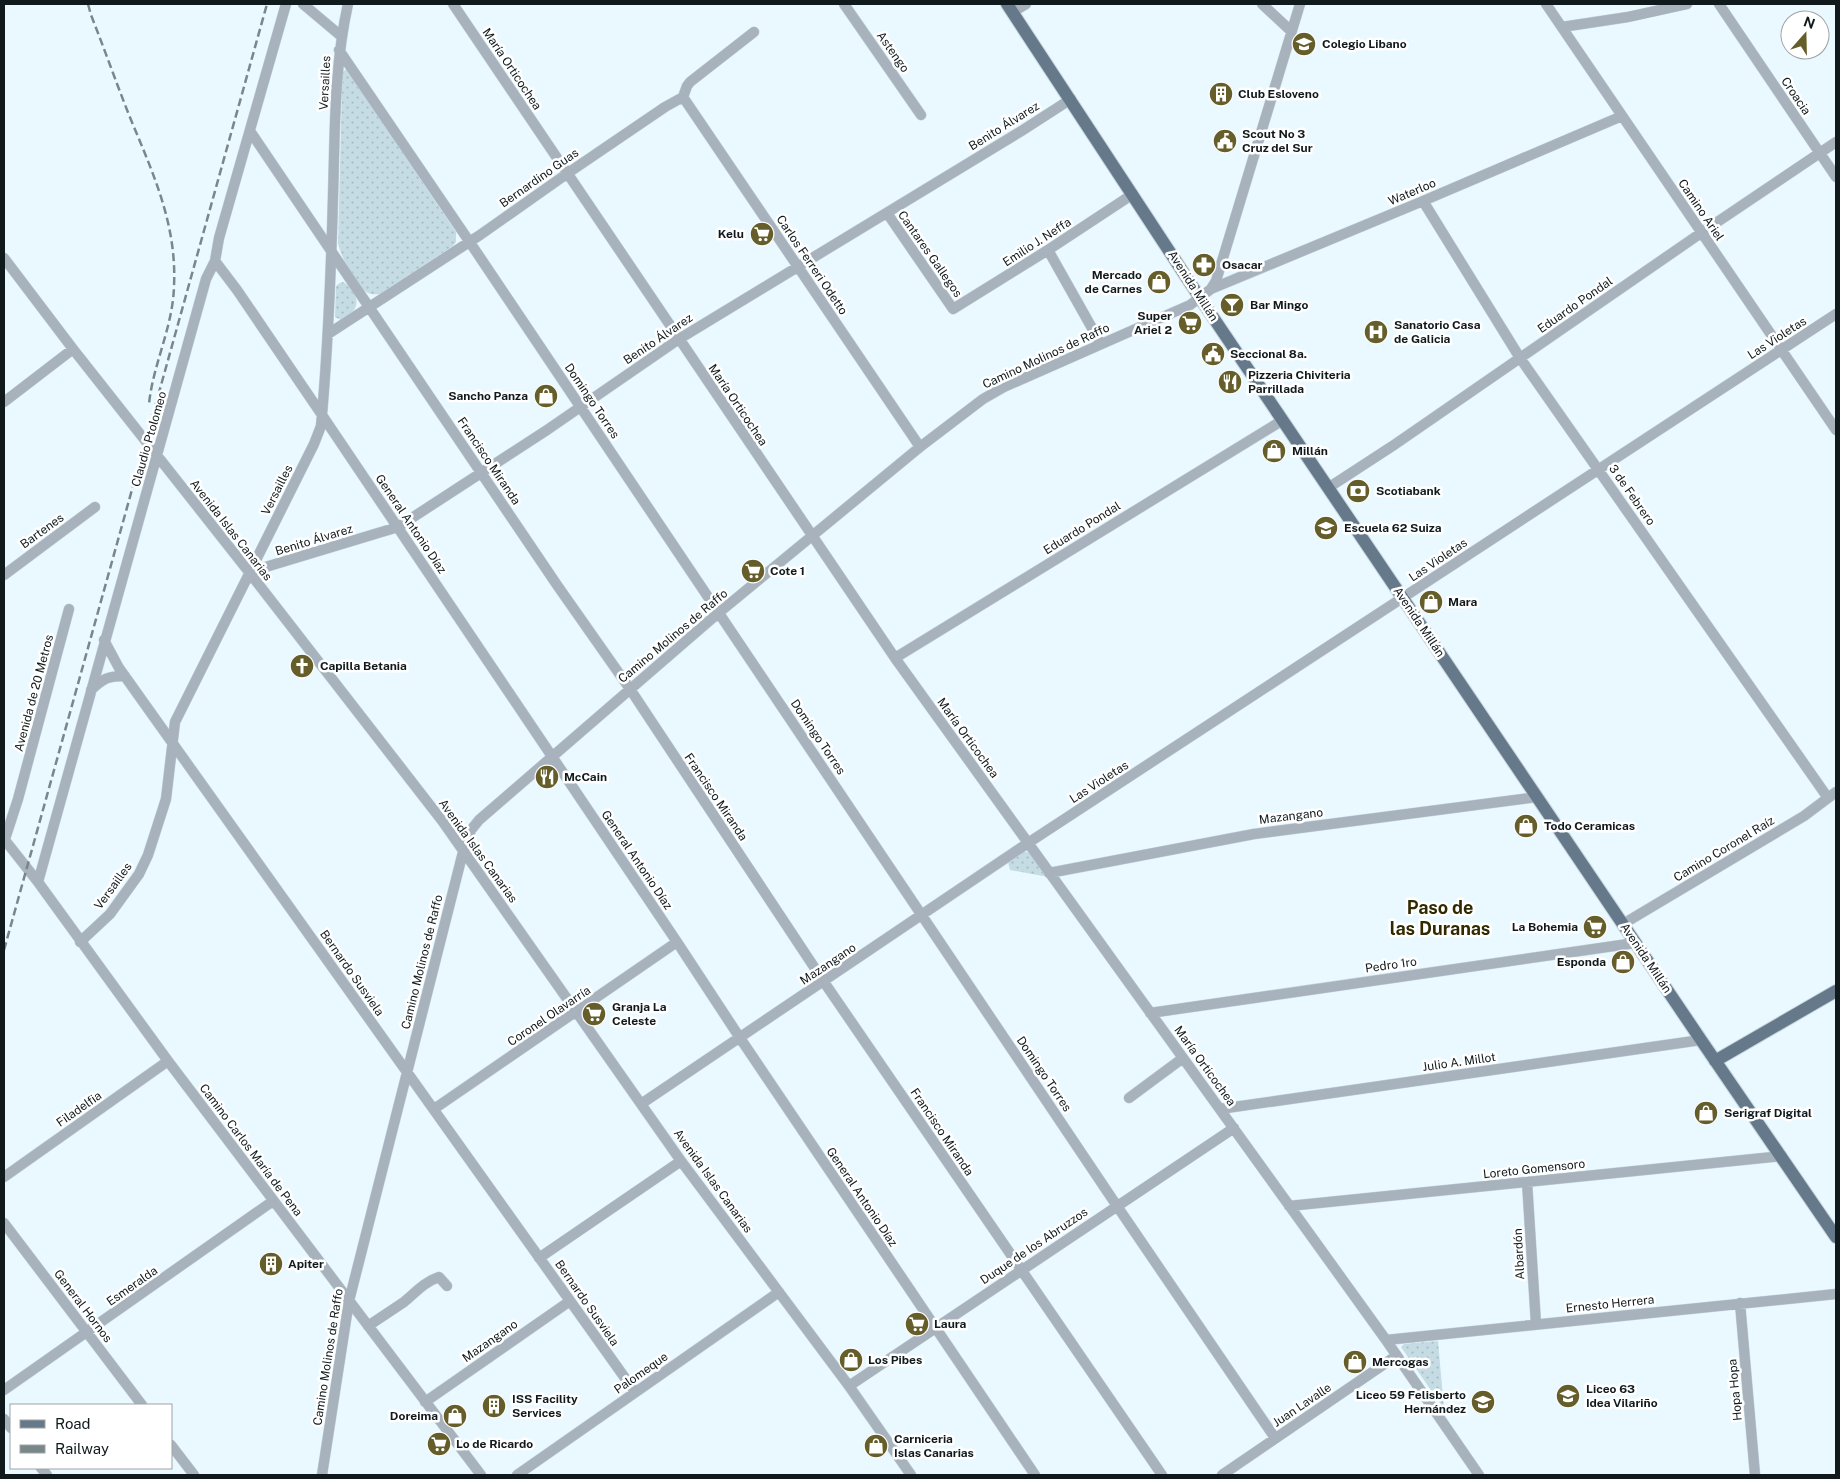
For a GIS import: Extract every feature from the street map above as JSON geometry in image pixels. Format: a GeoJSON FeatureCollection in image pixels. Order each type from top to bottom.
{"type":"FeatureCollection","features":[{"type":"Feature","properties":{"kind":"main road","name":"Avenida Millán"},"geometry":{"type":"LineString","coordinates":[[1010,8],[1200,298],[1635,943],[1836,1237]]}},
{"type":"Feature","properties":{"kind":"main road"},"geometry":{"type":"LineString","coordinates":[[1715,1061],[1836,990]]}},
{"type":"Feature","properties":{"kind":"street","name":"Versailles"},"geometry":{"type":"LineString","coordinates":[[80,942],[110,914],[139,874],[148,856],[166,799],[175,722],[314,444],[321,426],[332,249],[337,76],[341,36],[348,4]]}},
{"type":"Feature","properties":{"kind":"street","name":"María Orticochea"},"geometry":{"type":"LineString","coordinates":[[453,4],[895,658],[1386,1340],[1479,1475]]}},
{"type":"Feature","properties":{"kind":"street","name":"Astengo"},"geometry":{"type":"LineString","coordinates":[[844,4],[921,115]]}},
{"type":"Feature","properties":{"kind":"street"},"geometry":{"type":"LineString","coordinates":[[1010,8],[1026,4]]}},
{"type":"Feature","properties":{"kind":"street"},"geometry":{"type":"LineString","coordinates":[[1262,4],[1291,31]]}},
{"type":"Feature","properties":{"kind":"street","name":"Camino Molinos de Raffo"},"geometry":{"type":"LineString","coordinates":[[322,1475],[349,1301],[407,1071],[471,830],[479,820],[551,756],[720,612],[920,447],[983,399],[1004,387],[1163,318],[1200,298],[1212,288],[1216,281],[1300,4]]}},
{"type":"Feature","properties":{"kind":"street","name":"Camino Ariel"},"geometry":{"type":"LineString","coordinates":[[1546,4],[1836,430]]}},
{"type":"Feature","properties":{"kind":"street"},"geometry":{"type":"LineString","coordinates":[[1562,28],[1628,17],[1687,4]]}},
{"type":"Feature","properties":{"kind":"street","name":"Croacia"},"geometry":{"type":"LineString","coordinates":[[1719,4],[1836,177]]}},
{"type":"Feature","properties":{"kind":"street"},"geometry":{"type":"LineString","coordinates":[[285,8],[304,6],[341,36]]}},
{"type":"Feature","properties":{"kind":"street","name":"Claudio Ptolomeo"},"geometry":{"type":"LineString","coordinates":[[38,882],[104,640],[206,280],[215,261],[219,238],[285,8]]}},
{"type":"Feature","properties":{"kind":"street","name":"Bernardino Guas"},"geometry":{"type":"LineString","coordinates":[[328,334],[470,241],[665,107],[683,97],[690,82],[754,32]]}},
{"type":"Feature","properties":{"kind":"street","name":"Domingo Torres"},"geometry":{"type":"LineString","coordinates":[[339,50],[720,612],[1117,1206],[1276,1438]]}},
{"type":"Feature","properties":{"kind":"street","name":"Carlos Ferreri Odetto"},"geometry":{"type":"LineString","coordinates":[[683,97],[920,447]]}},
{"type":"Feature","properties":{"kind":"street","name":"Benito Álvarez"},"geometry":{"type":"LineString","coordinates":[[249,572],[398,527],[679,339],[1071,99]]}},
{"type":"Feature","properties":{"kind":"street","name":"Waterloo"},"geometry":{"type":"LineString","coordinates":[[1212,288],[1622,116]]}},
{"type":"Feature","properties":{"kind":"street","name":"Francisco Miranda"},"geometry":{"type":"LineString","coordinates":[[250,130],[332,249],[481,473],[630,689],[824,982],[1162,1475]]}},
{"type":"Feature","properties":{"kind":"street","name":"Eduardo Pondal"},"geometry":{"type":"LineString","coordinates":[[1328,488],[1394,445],[1836,142]]}},
{"type":"Feature","properties":{"kind":"street","name":"Emilio J. Neffa"},"geometry":{"type":"LineString","coordinates":[[953,309],[1133,194]]}},
{"type":"Feature","properties":{"kind":"street","name":"3 de Febrero"},"geometry":{"type":"LineString","coordinates":[[1423,201],[1520,358],[1832,795]]}},
{"type":"Feature","properties":{"kind":"street","name":"Cantares Gallegos"},"geometry":{"type":"LineString","coordinates":[[886,213],[953,309]]}},
{"type":"Feature","properties":{"kind":"street"},"geometry":{"type":"LineString","coordinates":[[1048,250],[1101,344]]}},
{"type":"Feature","properties":{"kind":"street","name":"Avenida Islas Canarias"},"geometry":{"type":"LineString","coordinates":[[4,258],[443,822],[681,1161],[849,1386],[911,1475]]}},
{"type":"Feature","properties":{"kind":"street","name":"General Antonio Díaz"},"geometry":{"type":"LineString","coordinates":[[215,261],[238,290],[1035,1475]]}},
{"type":"Feature","properties":{"kind":"street","name":"Las Violetas"},"geometry":{"type":"LineString","coordinates":[[1028,843],[1836,314]]}},
{"type":"Feature","properties":{"kind":"street"},"geometry":{"type":"LineString","coordinates":[[4,402],[73,349]]}},
{"type":"Feature","properties":{"kind":"street","name":"Eduardo Pondal"},"geometry":{"type":"LineString","coordinates":[[895,658],[1283,420]]}},
{"type":"Feature","properties":{"kind":"street","name":"Bartenes"},"geometry":{"type":"LineString","coordinates":[[4,575],[95,507]]}},
{"type":"Feature","properties":{"kind":"street","name":"Avenida de 20 Metros"},"geometry":{"type":"LineString","coordinates":[[4,840],[18,799],[69,609]]}},
{"type":"Feature","properties":{"kind":"street","name":"Bernardo Susviela"},"geometry":{"type":"LineString","coordinates":[[104,640],[125,676],[635,1392]]}},
{"type":"Feature","properties":{"kind":"street"},"geometry":{"type":"LineString","coordinates":[[91,690],[102,680],[112,676],[125,676]]}},
{"type":"Feature","properties":{"kind":"street","name":"Camino Coronel Raíz"},"geometry":{"type":"LineString","coordinates":[[1623,924],[1804,816],[1832,795]]}},
{"type":"Feature","properties":{"kind":"street","name":"Mazangano"},"geometry":{"type":"LineString","coordinates":[[1049,873],[1254,834],[1537,798]]}},
{"type":"Feature","properties":{"kind":"street","name":"Camino Carlos María de Pena"},"geometry":{"type":"LineString","coordinates":[[4,840],[38,882],[168,1061],[480,1475]]}},
{"type":"Feature","properties":{"kind":"street","name":"Mazangano"},"geometry":{"type":"LineString","coordinates":[[641,1104],[1028,843]]}},
{"type":"Feature","properties":{"kind":"street","name":"Coronel Olavarría"},"geometry":{"type":"LineString","coordinates":[[434,1110],[677,942]]}},
{"type":"Feature","properties":{"kind":"street","name":"Pedro 1ro"},"geometry":{"type":"LineString","coordinates":[[1150,1013],[1635,943]]}},
{"type":"Feature","properties":{"kind":"street","name":"Julio A. Millot"},"geometry":{"type":"LineString","coordinates":[[1220,1109],[1701,1040]]}},
{"type":"Feature","properties":{"kind":"street"},"geometry":{"type":"LineString","coordinates":[[1129,1098],[1183,1058]]}},
{"type":"Feature","properties":{"kind":"street","name":"Filadelfia"},"geometry":{"type":"LineString","coordinates":[[4,1177],[168,1061]]}},
{"type":"Feature","properties":{"kind":"street","name":"Duque de los Abruzzos"},"geometry":{"type":"LineString","coordinates":[[849,1386],[1234,1128]]}},
{"type":"Feature","properties":{"kind":"street","name":"Loreto Gomensoro"},"geometry":{"type":"LineString","coordinates":[[1290,1206],[1782,1156]]}},
{"type":"Feature","properties":{"kind":"street"},"geometry":{"type":"LineString","coordinates":[[539,1258],[681,1161]]}},
{"type":"Feature","properties":{"kind":"street","name":"Albardón"},"geometry":{"type":"LineString","coordinates":[[1527,1182],[1536,1324]]}},
{"type":"Feature","properties":{"kind":"street","name":"Esmeralda"},"geometry":{"type":"LineString","coordinates":[[4,1390],[274,1201]]}},
{"type":"Feature","properties":{"kind":"street","name":"General Hornos"},"geometry":{"type":"LineString","coordinates":[[4,1223],[141,1404]]}},
{"type":"Feature","properties":{"kind":"street"},"geometry":{"type":"LineString","coordinates":[[368,1326],[435,1278],[439,1277],[447,1286]]}},
{"type":"Feature","properties":{"kind":"street","name":"Palomeque"},"geometry":{"type":"LineString","coordinates":[[517,1475],[779,1292]]}},
{"type":"Feature","properties":{"kind":"street","name":"Ernesto Herrera"},"geometry":{"type":"LineString","coordinates":[[1386,1340],[1836,1294]]}},
{"type":"Feature","properties":{"kind":"street","name":"Mazangano"},"geometry":{"type":"LineString","coordinates":[[425,1402],[570,1301]]}},
{"type":"Feature","properties":{"kind":"street","name":"Hopa Hopa"},"geometry":{"type":"LineString","coordinates":[[1740,1303],[1755,1475]]}},
{"type":"Feature","properties":{"kind":"street","name":"Juan Lavalle"},"geometry":{"type":"LineString","coordinates":[[1222,1475],[1396,1356]]}},
{"type":"Feature","properties":{"kind":"street"},"geometry":{"type":"LineString","coordinates":[[172,1446],[194,1475]]}},
{"type":"Feature","properties":{"kind":"shaded area"},"geometry":{"type":"Polygon","coordinates":[[[347,70],[456,232],[456,242],[453,246],[380,294],[368,293],[359,285],[345,263],[338,243],[342,87],[343,72],[347,70]]]}},
{"type":"Feature","properties":{"kind":"shaded area"},"geometry":{"type":"Polygon","coordinates":[[[343,282],[350,287],[357,302],[353,311],[341,320],[335,317],[336,286],[343,282]]]}},
{"type":"Feature","properties":{"kind":"shaded area"},"geometry":{"type":"Polygon","coordinates":[[[1023,851],[1031,853],[1047,876],[1010,870],[1008,862],[1023,851]]]}},
{"type":"Feature","properties":{"kind":"shaded area"},"geometry":{"type":"Polygon","coordinates":[[[1438,1341],[1444,1409],[1401,1347],[1404,1344],[1438,1341]]]}},
{"type":"Feature","properties":{"kind":"railway"},"geometry":{"type":"LineString","coordinates":[[88,4],[124,103],[154,177],[167,219],[171,241],[174,263],[173,301],[167,331],[154,374],[149,404]]}},
{"type":"Feature","properties":{"kind":"railway"},"geometry":{"type":"LineString","coordinates":[[4,950],[267,4]]}},
{"type":"Feature","properties":{"kind":"place","name":"Colegio Libano"},"geometry":{"type":"Point","coordinates":[1304,44]}},
{"type":"Feature","properties":{"kind":"place","name":"Club Esloveno"},"geometry":{"type":"Point","coordinates":[1221,94]}},
{"type":"Feature","properties":{"kind":"place","name":"Scout No 3 Cruz del Sur"},"geometry":{"type":"Point","coordinates":[1225,141]}},
{"type":"Feature","properties":{"kind":"place","name":"Kelu"},"geometry":{"type":"Point","coordinates":[762,234]}},
{"type":"Feature","properties":{"kind":"place","name":"Osacar"},"geometry":{"type":"Point","coordinates":[1204,265]}},
{"type":"Feature","properties":{"kind":"place","name":"Mercado de Carnes"},"geometry":{"type":"Point","coordinates":[1159,282]}},
{"type":"Feature","properties":{"kind":"place","name":"Bar Mingo"},"geometry":{"type":"Point","coordinates":[1232,305]}},
{"type":"Feature","properties":{"kind":"place","name":"Super Ariel 2"},"geometry":{"type":"Point","coordinates":[1190,323]}},
{"type":"Feature","properties":{"kind":"place","name":"Sanatorio Casa de Galicia"},"geometry":{"type":"Point","coordinates":[1376,332]}},
{"type":"Feature","properties":{"kind":"place","name":"Seccional 8a."},"geometry":{"type":"Point","coordinates":[1213,354]}},
{"type":"Feature","properties":{"kind":"place","name":"Pizzeria Chiviteria Parrillada"},"geometry":{"type":"Point","coordinates":[1230,382]}},
{"type":"Feature","properties":{"kind":"place","name":"Sancho Panza"},"geometry":{"type":"Point","coordinates":[546,396]}},
{"type":"Feature","properties":{"kind":"place","name":"Millán"},"geometry":{"type":"Point","coordinates":[1274,451]}},
{"type":"Feature","properties":{"kind":"place","name":"Scotiabank"},"geometry":{"type":"Point","coordinates":[1358,491]}},
{"type":"Feature","properties":{"kind":"place","name":"Escuela 62 Suiza"},"geometry":{"type":"Point","coordinates":[1326,528]}},
{"type":"Feature","properties":{"kind":"place","name":"Cote 1"},"geometry":{"type":"Point","coordinates":[753,571]}},
{"type":"Feature","properties":{"kind":"place","name":"Mara"},"geometry":{"type":"Point","coordinates":[1431,602]}},
{"type":"Feature","properties":{"kind":"place","name":"Capilla Betania"},"geometry":{"type":"Point","coordinates":[302,666]}},
{"type":"Feature","properties":{"kind":"place","name":"McCain"},"geometry":{"type":"Point","coordinates":[547,777]}},
{"type":"Feature","properties":{"kind":"place","name":"Todo Ceramicas"},"geometry":{"type":"Point","coordinates":[1526,826]}},
{"type":"Feature","properties":{"kind":"place","name":"La Bohemia"},"geometry":{"type":"Point","coordinates":[1595,927]}},
{"type":"Feature","properties":{"kind":"place","name":"Esponda"},"geometry":{"type":"Point","coordinates":[1623,962]}},
{"type":"Feature","properties":{"kind":"place","name":"Granja La Celeste"},"geometry":{"type":"Point","coordinates":[594,1014]}},
{"type":"Feature","properties":{"kind":"place","name":"Serigraf Digital"},"geometry":{"type":"Point","coordinates":[1706,1113]}},
{"type":"Feature","properties":{"kind":"place","name":"Apiter"},"geometry":{"type":"Point","coordinates":[271,1264]}},
{"type":"Feature","properties":{"kind":"place","name":"Laura"},"geometry":{"type":"Point","coordinates":[917,1324]}},
{"type":"Feature","properties":{"kind":"place","name":"Los Pibes"},"geometry":{"type":"Point","coordinates":[851,1360]}},
{"type":"Feature","properties":{"kind":"place","name":"Mercogas"},"geometry":{"type":"Point","coordinates":[1355,1362]}},
{"type":"Feature","properties":{"kind":"place","name":"Liceo 63 Idea Vilariño"},"geometry":{"type":"Point","coordinates":[1568,1396]}},
{"type":"Feature","properties":{"kind":"place","name":"Liceo 59 Felisberto Hernández"},"geometry":{"type":"Point","coordinates":[1483,1402]}},
{"type":"Feature","properties":{"kind":"place","name":"ISS Facility Services"},"geometry":{"type":"Point","coordinates":[494,1406]}},
{"type":"Feature","properties":{"kind":"place","name":"Doreima"},"geometry":{"type":"Point","coordinates":[455,1416]}},
{"type":"Feature","properties":{"kind":"place","name":"Lo de Ricardo"},"geometry":{"type":"Point","coordinates":[439,1444]}},
{"type":"Feature","properties":{"kind":"place","name":"Carniceria Islas Canarias"},"geometry":{"type":"Point","coordinates":[876,1446]}},
{"type":"Feature","properties":{"kind":"district","name":"Paso de las Duranas"},"geometry":{"type":"Point","coordinates":[1440,918]}}]}
